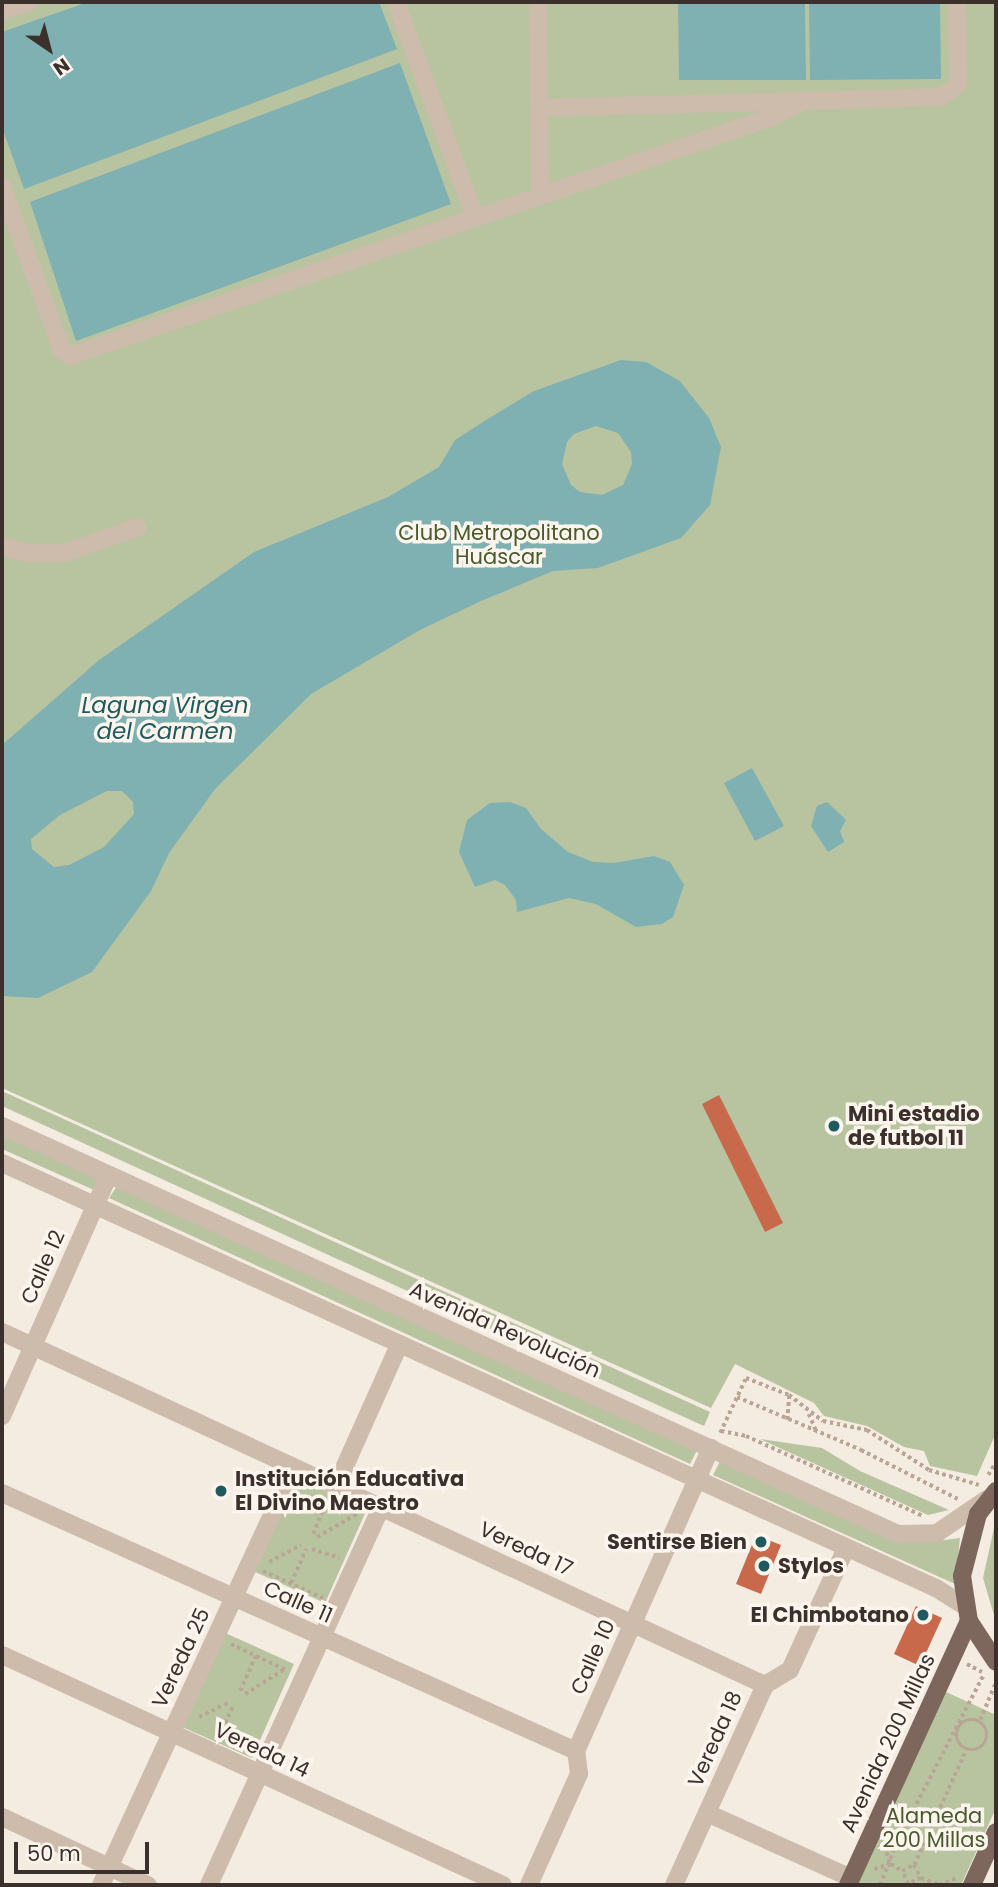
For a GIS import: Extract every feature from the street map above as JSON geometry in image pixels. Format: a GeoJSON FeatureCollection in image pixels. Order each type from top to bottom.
{"type":"FeatureCollection","features":[{"type":"Feature","properties":{"kind":"main road"},"geometry":{"type":"LineString","coordinates":[[985,1492],[968,1542],[962,1576],[967,1613],[992,1665]]}},
{"type":"Feature","properties":{"kind":"main road","name":"Avenida 200 Millas"},"geometry":{"type":"LineString","coordinates":[[850,1880],[952,1658],[967,1613]]}},
{"type":"Feature","properties":{"kind":"main road"},"geometry":{"type":"LineString","coordinates":[[972,1885],[996,1832]]}},
{"type":"Feature","properties":{"kind":"street"},"geometry":{"type":"LineString","coordinates":[[2,11],[29,2]]}},
{"type":"Feature","properties":{"kind":"street"},"geometry":{"type":"LineString","coordinates":[[397,2],[476,219]]}},
{"type":"Feature","properties":{"kind":"street"},"geometry":{"type":"LineString","coordinates":[[538,2],[540,196]]}},
{"type":"Feature","properties":{"kind":"street"},"geometry":{"type":"LineString","coordinates":[[539,108],[941,97],[952,92],[959,74],[957,2]]}},
{"type":"Feature","properties":{"kind":"street"},"geometry":{"type":"LineString","coordinates":[[2,186],[62,350],[70,356],[772,117],[804,101]]}},
{"type":"Feature","properties":{"kind":"street"},"geometry":{"type":"LineString","coordinates":[[2,546],[57,554],[138,527]]}},
{"type":"Feature","properties":{"kind":"street","name":"Avenida Revolución"},"geometry":{"type":"LineString","coordinates":[[2,1126],[898,1534],[937,1533],[985,1492]]}},
{"type":"Feature","properties":{"kind":"street"},"geometry":{"type":"LineString","coordinates":[[2,1163],[696,1482],[936,1588],[967,1613]]}},
{"type":"Feature","properties":{"kind":"street","name":"Calle 12"},"geometry":{"type":"LineString","coordinates":[[2,1416],[109,1175]]}},
{"type":"Feature","properties":{"kind":"street","name":"Vereda 17"},"geometry":{"type":"LineString","coordinates":[[2,1332],[294,1467],[331,1494],[381,1507],[765,1685]]}},
{"type":"Feature","properties":{"kind":"street"},"geometry":{"type":"LineString","coordinates":[[331,1494],[399,1346]]}},
{"type":"Feature","properties":{"kind":"street","name":"Calle 10"},"geometry":{"type":"LineString","coordinates":[[529,1885],[579,1774],[576,1751],[711,1448]]}},
{"type":"Feature","properties":{"kind":"street","name":"Vereda 25"},"geometry":{"type":"LineString","coordinates":[[102,1885],[294,1467]]}},
{"type":"Feature","properties":{"kind":"street","name":"Calle 11"},"geometry":{"type":"LineString","coordinates":[[2,1493],[576,1751]]}},
{"type":"Feature","properties":{"kind":"street"},"geometry":{"type":"LineString","coordinates":[[209,1885],[381,1507]]}},
{"type":"Feature","properties":{"kind":"street","name":"Vereda 18"},"geometry":{"type":"LineString","coordinates":[[674,1885],[765,1685],[790,1670],[846,1548]]}},
{"type":"Feature","properties":{"kind":"street","name":"Vereda 14"},"geometry":{"type":"LineString","coordinates":[[2,1655],[503,1885]]}},
{"type":"Feature","properties":{"kind":"street"},"geometry":{"type":"LineString","coordinates":[[707,1813],[850,1880]]}},
{"type":"Feature","properties":{"kind":"street"},"geometry":{"type":"LineString","coordinates":[[2,1817],[148,1885]]}},
{"type":"Feature","properties":{"kind":"path"},"geometry":{"type":"LineString","coordinates":[[933,1519],[746,1436],[721,1431],[746,1378],[789,1395],[823,1421],[867,1430],[929,1470],[985,1492]]}},
{"type":"Feature","properties":{"kind":"path"},"geometry":{"type":"LineString","coordinates":[[787,1420],[789,1395]]}},
{"type":"Feature","properties":{"kind":"path"},"geometry":{"type":"LineString","coordinates":[[737,1397],[818,1434],[861,1450],[967,1503],[985,1492],[996,1462]]}},
{"type":"Feature","properties":{"kind":"path"},"geometry":{"type":"LineString","coordinates":[[809,1412],[818,1434]]}},
{"type":"Feature","properties":{"kind":"path"},"geometry":{"type":"LineString","coordinates":[[331,1494],[315,1535],[363,1511]]}},
{"type":"Feature","properties":{"kind":"path"},"geometry":{"type":"LineString","coordinates":[[352,1506],[363,1511]]}},
{"type":"Feature","properties":{"kind":"path"},"geometry":{"type":"LineString","coordinates":[[357,1523],[363,1511]]}},
{"type":"Feature","properties":{"kind":"path"},"geometry":{"type":"LineString","coordinates":[[302,1545],[258,1568],[323,1598],[328,1588]]}},
{"type":"Feature","properties":{"kind":"path"},"geometry":{"type":"LineString","coordinates":[[337,1568],[347,1546]]}},
{"type":"Feature","properties":{"kind":"path"},"geometry":{"type":"LineString","coordinates":[[290,1583],[309,1549],[341,1558]]}},
{"type":"Feature","properties":{"kind":"path"},"geometry":{"type":"LineString","coordinates":[[223,1641],[287,1668]]}},
{"type":"Feature","properties":{"kind":"path"},"geometry":{"type":"LineString","coordinates":[[256,1655],[242,1693],[287,1668]]}},
{"type":"Feature","properties":{"kind":"path"},"geometry":{"type":"LineString","coordinates":[[952,1658],[992,1665]]}},
{"type":"Feature","properties":{"kind":"path"},"geometry":{"type":"LineString","coordinates":[[980,1720],[996,1680],[992,1665]]}},
{"type":"Feature","properties":{"kind":"path"},"geometry":{"type":"LineString","coordinates":[[880,1885],[891,1864],[897,1841],[992,1665]]}},
{"type":"Feature","properties":{"kind":"path"},"geometry":{"type":"LineString","coordinates":[[282,1680],[287,1668]]}},
{"type":"Feature","properties":{"kind":"path"},"geometry":{"type":"LineString","coordinates":[[188,1722],[231,1705],[219,1736]]}},
{"type":"Feature","properties":{"kind":"path"},"geometry":{"type":"LineString","coordinates":[[966,1720],[980,1720],[988,1729],[978,1749],[966,1750],[956,1741],[966,1720]]}},
{"type":"Feature","properties":{"kind":"path"},"geometry":{"type":"LineString","coordinates":[[209,1731],[230,1740]]}},
{"type":"Feature","properties":{"kind":"path"},"geometry":{"type":"LineString","coordinates":[[902,1871],[914,1865],[966,1750]]}},
{"type":"Feature","properties":{"kind":"path"},"geometry":{"type":"LineString","coordinates":[[850,1880],[891,1864]]}},
{"type":"Feature","properties":{"kind":"path"},"geometry":{"type":"LineString","coordinates":[[891,1864],[902,1871],[908,1885],[921,1878]]}},
{"type":"Feature","properties":{"kind":"path"},"geometry":{"type":"LineString","coordinates":[[914,1865],[921,1878],[939,1885]]}},
{"type":"Feature","properties":{"kind":"green space","name":"Club Metropolitano Huáscar"},"geometry":{"type":"Polygon","coordinates":[[[2,2],[996,2],[996,1433],[977,1476],[930,1466],[924,1451],[904,1447],[867,1426],[824,1416],[814,1403],[735,1364],[711,1408],[2,1088],[2,2]]]}},
{"type":"Feature","properties":{"kind":"green space"},"geometry":{"type":"Polygon","coordinates":[[[2,1091],[710,1412],[704,1426],[2,1106],[2,1091]]]}},
{"type":"Feature","properties":{"kind":"green space"},"geometry":{"type":"Polygon","coordinates":[[[2,1132],[100,1177],[94,1190],[2,1149],[2,1132]]]}},
{"type":"Feature","properties":{"kind":"green space"},"geometry":{"type":"Polygon","coordinates":[[[117,1186],[697,1450],[690,1464],[109,1198],[117,1186]]]}},
{"type":"Feature","properties":{"kind":"green space"},"geometry":{"type":"Polygon","coordinates":[[[760,1439],[822,1448],[860,1471],[949,1510],[928,1515],[760,1439]]]}},
{"type":"Feature","properties":{"kind":"green space"},"geometry":{"type":"Polygon","coordinates":[[[720,1461],[904,1538],[929,1542],[960,1538],[955,1584],[713,1475],[720,1461]]]}},
{"type":"Feature","properties":{"kind":"green space"},"geometry":{"type":"Polygon","coordinates":[[[296,1477],[367,1509],[325,1603],[253,1571],[296,1477]]]}},
{"type":"Feature","properties":{"kind":"green space"},"geometry":{"type":"Polygon","coordinates":[[[996,1519],[996,1622],[983,1578],[996,1519]]]}},
{"type":"Feature","properties":{"kind":"green space"},"geometry":{"type":"Polygon","coordinates":[[[223,1632],[294,1664],[252,1758],[180,1726],[223,1632]]]}},
{"type":"Feature","properties":{"kind":"green space","name":"Alameda 200 Millas"},"geometry":{"type":"Polygon","coordinates":[[[944,1691],[996,1715],[996,1808],[961,1885],[855,1885],[944,1691]]]}},
{"type":"Feature","properties":{"kind":"water"},"geometry":{"type":"Polygon","coordinates":[[[88,2],[379,2],[397,49],[24,189],[2,127],[2,32],[88,2]]]}},
{"type":"Feature","properties":{"kind":"water"},"geometry":{"type":"Polygon","coordinates":[[[678,2],[805,2],[806,80],[679,80],[678,2]]]}},
{"type":"Feature","properties":{"kind":"water"},"geometry":{"type":"Polygon","coordinates":[[[809,2],[940,2],[941,79],[810,80],[809,2]]]}},
{"type":"Feature","properties":{"kind":"water"},"geometry":{"type":"Polygon","coordinates":[[[400,63],[451,204],[76,341],[30,202],[400,63]]]}},
{"type":"Feature","properties":{"kind":"water","name":"Laguna Virgen del Carmen"},"geometry":{"type":"Polygon","coordinates":[[[621,360],[646,362],[680,381],[709,418],[721,447],[710,505],[681,538],[598,568],[553,571],[481,601],[420,630],[311,694],[215,789],[169,853],[151,891],[92,972],[38,998],[2,996],[2,745],[99,660],[254,552],[388,497],[439,467],[455,440],[534,391],[621,360]],[[596,426],[574,434],[567,442],[562,464],[571,485],[580,492],[602,495],[623,485],[632,464],[631,452],[618,433],[596,426]],[[107,791],[60,815],[31,839],[32,849],[54,867],[69,865],[104,847],[134,814],[133,802],[122,791],[107,791]]]}},
{"type":"Feature","properties":{"kind":"water"},"geometry":{"type":"Polygon","coordinates":[[[752,768],[784,826],[755,841],[724,783],[752,768]]]}},
{"type":"Feature","properties":{"kind":"water"},"geometry":{"type":"Polygon","coordinates":[[[510,802],[526,808],[541,829],[568,852],[593,862],[614,863],[654,856],[670,862],[684,885],[673,917],[662,924],[636,927],[596,904],[569,898],[517,912],[516,900],[505,885],[495,880],[475,887],[459,852],[467,820],[490,803],[510,802]]]}},
{"type":"Feature","properties":{"kind":"water"},"geometry":{"type":"Polygon","coordinates":[[[827,802],[846,820],[840,831],[844,842],[828,852],[811,826],[817,806],[827,802]]]}},
{"type":"Feature","properties":{"kind":"building"},"geometry":{"type":"Polygon","coordinates":[[[719,1095],[783,1223],[765,1232],[702,1104],[719,1095]]]}},
{"type":"Feature","properties":{"kind":"building"},"geometry":{"type":"Polygon","coordinates":[[[756,1535],[781,1545],[761,1594],[736,1584],[756,1535]]]}},
{"type":"Feature","properties":{"kind":"building"},"geometry":{"type":"Polygon","coordinates":[[[916,1606],[942,1618],[920,1666],[894,1654],[916,1606]]]}},
{"type":"Feature","properties":{"kind":"place","name":"Mini estadio de futbol 11"},"geometry":{"type":"Point","coordinates":[834,1126]}},
{"type":"Feature","properties":{"kind":"place","name":"Institución Educativa El Divino Maestro"},"geometry":{"type":"Point","coordinates":[221,1491]}},
{"type":"Feature","properties":{"kind":"place","name":"Sentirse Bien"},"geometry":{"type":"Point","coordinates":[761,1542]}},
{"type":"Feature","properties":{"kind":"place","name":"Stylos"},"geometry":{"type":"Point","coordinates":[764,1566]}},
{"type":"Feature","properties":{"kind":"place","name":"El Chimbotano"},"geometry":{"type":"Point","coordinates":[923,1615]}}]}
